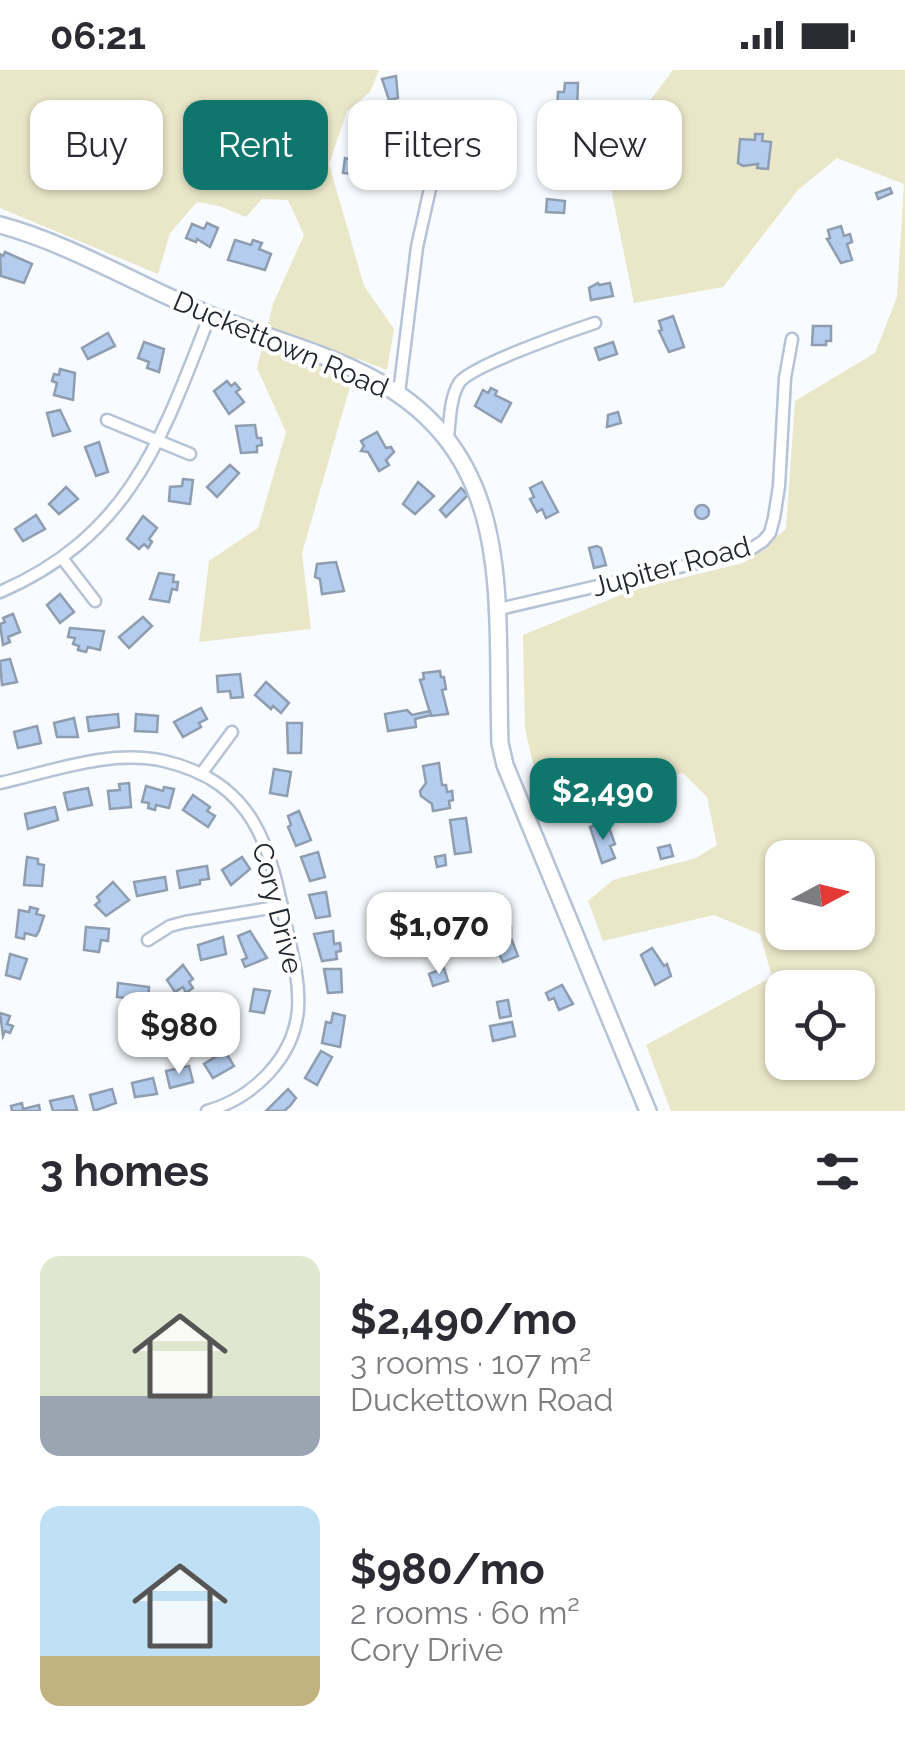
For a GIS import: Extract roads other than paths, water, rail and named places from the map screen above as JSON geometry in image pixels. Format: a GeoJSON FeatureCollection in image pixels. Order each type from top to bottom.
{"type":"FeatureCollection","features":[{"type":"Feature","properties":{"kind":"street"},"geometry":{"type":"LineString","coordinates":[[398,393],[417,247],[430,190]]}},
{"type":"Feature","properties":{"kind":"street","name":"Duckettown Road"},"geometry":{"type":"LineString","coordinates":[[0,224],[36,236],[210,315],[361,372],[398,393],[448,437],[467,468],[486,515],[495,578],[500,743],[505,765],[648,1111]]}},
{"type":"Feature","properties":{"kind":"street"},"geometry":{"type":"LineString","coordinates":[[0,592],[62,558],[104,520],[142,471],[160,442],[210,315]]}},
{"type":"Feature","properties":{"kind":"street"},"geometry":{"type":"LineString","coordinates":[[448,437],[456,392],[464,378],[595,323]]}},
{"type":"Feature","properties":{"kind":"street","name":"Jupiter Road"},"geometry":{"type":"LineString","coordinates":[[496,610],[748,550],[764,541],[770,533],[779,486],[785,378],[792,339]]}},
{"type":"Feature","properties":{"kind":"street"},"geometry":{"type":"LineString","coordinates":[[106,420],[190,454]]}},
{"type":"Feature","properties":{"kind":"street"},"geometry":{"type":"LineString","coordinates":[[62,558],[95,601]]}},
{"type":"Feature","properties":{"kind":"street"},"geometry":{"type":"LineString","coordinates":[[201,774],[232,732]]}},
{"type":"Feature","properties":{"kind":"street","name":"Cory Drive"},"geometry":{"type":"LineString","coordinates":[[0,784],[123,756],[161,760],[201,774],[233,794],[256,824],[269,850],[282,906],[298,1006],[290,1041],[272,1070],[234,1101],[208,1111]]}},
{"type":"Feature","properties":{"kind":"street"},"geometry":{"type":"LineString","coordinates":[[148,940],[185,922],[282,906]]}}]}
